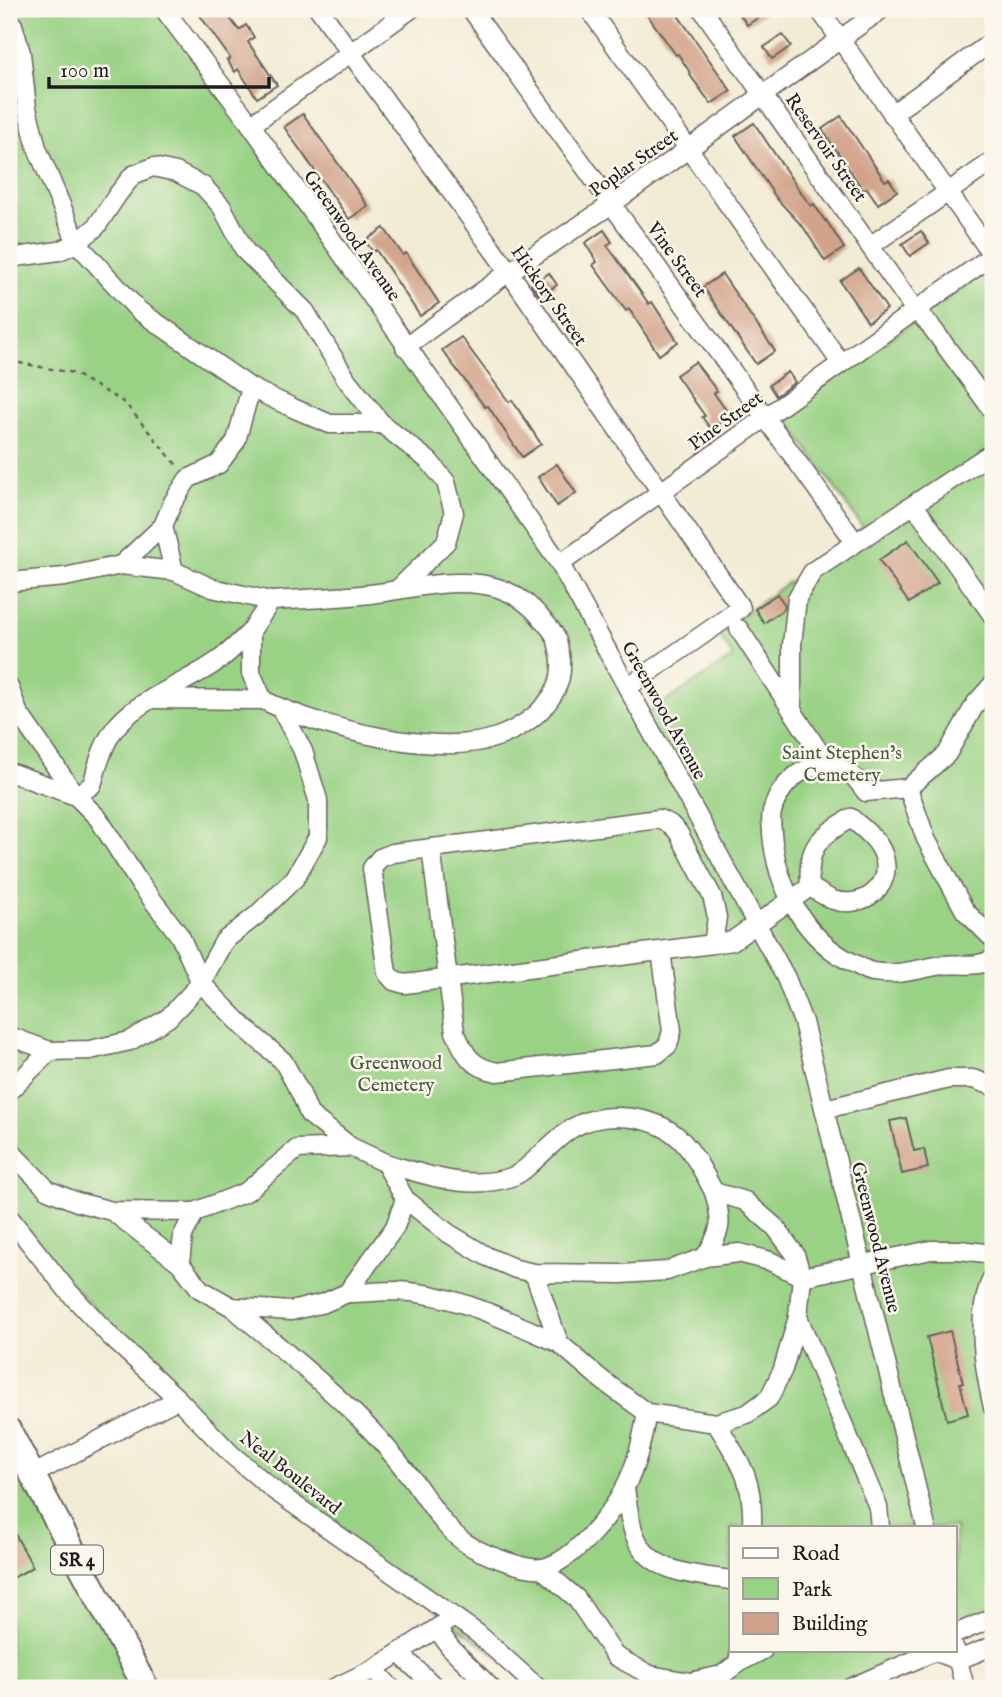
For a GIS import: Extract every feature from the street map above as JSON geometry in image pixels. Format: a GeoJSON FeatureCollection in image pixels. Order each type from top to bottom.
{"type":"FeatureCollection","features":[{"type":"Feature","properties":{"kind":"highway","name":"SR 4"},"geometry":{"type":"LineString","coordinates":[[9,1431],[146,1688]]}},
{"type":"Feature","properties":{"kind":"street","name":"Greenwood Avenue"},"geometry":{"type":"LineString","coordinates":[[164,9],[251,125],[560,564],[786,978],[803,1022],[926,1526]]}},
{"type":"Feature","properties":{"kind":"street","name":"Hickory Street"},"geometry":{"type":"LineString","coordinates":[[319,9],[509,272],[741,608],[628,687]]}},
{"type":"Feature","properties":{"kind":"street"},"geometry":{"type":"LineString","coordinates":[[251,125],[411,9]]}},
{"type":"Feature","properties":{"kind":"street","name":"Vine Street"},"geometry":{"type":"LineString","coordinates":[[471,9],[850,535]]}},
{"type":"Feature","properties":{"kind":"street"},"geometry":{"type":"LineString","coordinates":[[590,9],[841,363]]}},
{"type":"Feature","properties":{"kind":"street","name":"Reservoir Street"},"geometry":{"type":"LineString","coordinates":[[702,9],[915,310],[930,325],[993,411]]}},
{"type":"Feature","properties":{"kind":"street"},"geometry":{"type":"LineString","coordinates":[[819,9],[993,255]]}},
{"type":"Feature","properties":{"kind":"street","name":"Poplar Street"},"geometry":{"type":"LineString","coordinates":[[405,347],[509,272],[612,204],[882,9]]}},
{"type":"Feature","properties":{"kind":"street"},"geometry":{"type":"LineString","coordinates":[[9,21],[13,25],[21,53],[27,108],[37,148],[77,243],[138,310],[251,388],[330,424],[382,424]]}},
{"type":"Feature","properties":{"kind":"street"},"geometry":{"type":"LineString","coordinates":[[892,114],[993,41]]}},
{"type":"Feature","properties":{"kind":"street"},"geometry":{"type":"LineString","coordinates":[[870,246],[993,161]]}},
{"type":"Feature","properties":{"kind":"street"},"geometry":{"type":"LineString","coordinates":[[9,258],[59,251],[77,243],[96,228],[134,175],[153,167],[176,172],[203,186],[222,207],[245,251],[305,311],[347,380],[382,424],[429,461],[446,482],[454,513],[446,542],[399,588]]}},
{"type":"Feature","properties":{"kind":"street","name":"Pine Street"},"geometry":{"type":"LineString","coordinates":[[560,564],[993,255]]}},
{"type":"Feature","properties":{"kind":"street"},"geometry":{"type":"LineString","coordinates":[[121,565],[163,526],[173,502],[188,479],[219,464],[236,441],[251,388]]}},
{"type":"Feature","properties":{"kind":"street"},"geometry":{"type":"LineString","coordinates":[[792,711],[792,645],[797,598],[813,571],[993,452]]}},
{"type":"Feature","properties":{"kind":"street"},"geometry":{"type":"LineString","coordinates":[[914,505],[993,616]]}},
{"type":"Feature","properties":{"kind":"street"},"geometry":{"type":"LineString","coordinates":[[163,526],[174,571]]}},
{"type":"Feature","properties":{"kind":"street"},"geometry":{"type":"LineString","coordinates":[[9,582],[65,577],[121,565],[174,571],[212,588],[271,601],[363,595],[399,588],[461,583],[499,588],[532,607],[556,636],[562,665],[556,694],[533,719],[499,736],[446,746],[377,737],[281,709],[263,700],[154,699]]}},
{"type":"Feature","properties":{"kind":"street"},"geometry":{"type":"LineString","coordinates":[[76,796],[92,785],[99,760],[112,733],[132,713],[218,661],[251,631],[271,601]]}},
{"type":"Feature","properties":{"kind":"street"},"geometry":{"type":"LineString","coordinates":[[740,629],[827,764],[849,773],[866,792]]}},
{"type":"Feature","properties":{"kind":"street"},"geometry":{"type":"LineString","coordinates":[[251,631],[251,673],[263,700]]}},
{"type":"Feature","properties":{"kind":"street"},"geometry":{"type":"LineString","coordinates":[[866,792],[908,788],[947,754],[976,703],[993,684]]}},
{"type":"Feature","properties":{"kind":"street"},"geometry":{"type":"LineString","coordinates":[[9,687],[18,712],[76,796],[98,818],[138,881],[180,936],[201,983],[244,1027],[283,1061],[309,1114],[351,1147],[384,1163],[443,1180],[486,1183],[517,1175],[547,1146],[573,1127],[610,1116],[652,1120],[680,1139],[715,1192],[720,1213],[719,1236],[705,1257]]}},
{"type":"Feature","properties":{"kind":"street"},"geometry":{"type":"LineString","coordinates":[[9,1036],[50,1051],[90,1050],[130,1041],[168,1018],[201,983],[224,941],[257,915],[295,878],[318,837],[318,800],[303,751],[281,709]]}},
{"type":"Feature","properties":{"kind":"street"},"geometry":{"type":"LineString","coordinates":[[827,764],[800,772],[781,788],[771,814],[774,852],[789,899],[813,933],[839,956],[870,972],[898,974],[941,965],[981,966],[993,959]]}},
{"type":"Feature","properties":{"kind":"street"},"geometry":{"type":"LineString","coordinates":[[9,772],[76,796]]}},
{"type":"Feature","properties":{"kind":"street"},"geometry":{"type":"LineString","coordinates":[[908,788],[926,839],[965,911],[993,939]]}},
{"type":"Feature","properties":{"kind":"street"},"geometry":{"type":"LineString","coordinates":[[810,887],[808,864],[815,846],[830,830],[851,818],[866,792]]}},
{"type":"Feature","properties":{"kind":"street"},"geometry":{"type":"LineString","coordinates":[[810,887],[833,900],[851,902],[869,898],[881,886],[887,870],[883,852],[870,835],[851,818]]}},
{"type":"Feature","properties":{"kind":"street"},"geometry":{"type":"LineString","coordinates":[[713,944],[717,917],[712,896],[678,832],[659,819],[393,853],[380,858],[372,867],[387,973],[394,981],[405,984],[661,951],[713,944],[732,941],[810,887]]}},
{"type":"Feature","properties":{"kind":"street"},"geometry":{"type":"LineString","coordinates":[[431,848],[455,1032],[466,1056],[480,1068],[497,1072],[657,1054],[668,1045],[672,1031],[661,951]]}},
{"type":"Feature","properties":{"kind":"street"},"geometry":{"type":"LineString","coordinates":[[9,1091],[50,1051]]}},
{"type":"Feature","properties":{"kind":"street"},"geometry":{"type":"LineString","coordinates":[[825,1109],[949,1079],[973,1079],[993,1086]]}},
{"type":"Feature","properties":{"kind":"street"},"geometry":{"type":"LineString","coordinates":[[9,1144],[13,1154],[48,1190],[77,1202],[112,1211],[195,1212],[246,1192],[297,1149],[351,1147]]}},
{"type":"Feature","properties":{"kind":"street"},"geometry":{"type":"LineString","coordinates":[[384,1163],[405,1199],[448,1233],[488,1257],[516,1269],[534,1273],[621,1274],[667,1271],[705,1257],[738,1253],[770,1261],[802,1278],[930,1251],[960,1250],[993,1254]]}},
{"type":"Feature","properties":{"kind":"street"},"geometry":{"type":"LineString","coordinates":[[232,1307],[291,1311],[324,1303],[348,1293],[398,1291],[437,1297],[495,1315],[559,1343],[602,1380],[647,1413],[716,1423],[747,1414],[769,1398],[783,1369],[798,1317],[802,1278],[795,1254],[775,1227],[745,1201],[715,1192]]}},
{"type":"Feature","properties":{"kind":"street"},"geometry":{"type":"LineString","coordinates":[[348,1293],[395,1227],[405,1199]]}},
{"type":"Feature","properties":{"kind":"street"},"geometry":{"type":"LineString","coordinates":[[112,1211],[180,1264],[200,1289],[232,1307],[365,1424],[409,1475],[440,1517],[466,1544],[510,1563],[541,1568],[576,1598],[615,1656],[650,1675],[690,1682],[722,1675],[739,1656]]}},
{"type":"Feature","properties":{"kind":"street"},"geometry":{"type":"LineString","coordinates":[[180,1264],[183,1235],[195,1212]]}},
{"type":"Feature","properties":{"kind":"street","name":"Neal Boulevard"},"geometry":{"type":"LineString","coordinates":[[12,1225],[111,1337],[178,1399],[232,1455],[275,1491],[477,1633],[538,1688]]}},
{"type":"Feature","properties":{"kind":"street"},"geometry":{"type":"LineString","coordinates":[[534,1273],[559,1343]]}},
{"type":"Feature","properties":{"kind":"street"},"geometry":{"type":"LineString","coordinates":[[993,1276],[988,1285],[982,1331],[993,1407]]}},
{"type":"Feature","properties":{"kind":"street"},"geometry":{"type":"LineString","coordinates":[[798,1317],[878,1507],[880,1526]]}},
{"type":"Feature","properties":{"kind":"street"},"geometry":{"type":"LineString","coordinates":[[32,1475],[178,1399]]}},
{"type":"Feature","properties":{"kind":"street"},"geometry":{"type":"LineString","coordinates":[[541,1568],[572,1554],[601,1524],[625,1489],[640,1449],[647,1413]]}},
{"type":"Feature","properties":{"kind":"street"},"geometry":{"type":"LineString","coordinates":[[716,1423],[746,1472],[753,1505],[752,1526]]}},
{"type":"Feature","properties":{"kind":"street"},"geometry":{"type":"LineString","coordinates":[[625,1489],[636,1538],[652,1561],[678,1572],[729,1580]]}},
{"type":"Feature","properties":{"kind":"street"},"geometry":{"type":"LineString","coordinates":[[334,1688],[374,1669],[454,1617]]}},
{"type":"Feature","properties":{"kind":"street"},"geometry":{"type":"LineString","coordinates":[[956,1634],[993,1618]]}},
{"type":"Feature","properties":{"kind":"street"},"geometry":{"type":"LineString","coordinates":[[436,1629],[491,1688]]}},
{"type":"Feature","properties":{"kind":"street"},"geometry":{"type":"LineString","coordinates":[[965,1688],[956,1653],[993,1646]]}},
{"type":"Feature","properties":{"kind":"street"},"geometry":{"type":"LineString","coordinates":[[850,1688],[935,1652]]}},
{"type":"Feature","properties":{"kind":"street"},"geometry":{"type":"LineString","coordinates":[[399,1653],[436,1688]]}},
{"type":"Feature","properties":{"kind":"street"},"geometry":{"type":"LineString","coordinates":[[374,1669],[391,1688]]}},
{"type":"Feature","properties":{"kind":"path"},"geometry":{"type":"LineString","coordinates":[[9,361],[73,373],[125,402],[188,479]]}},
{"type":"Feature","properties":{"kind":"green space","name":"Greenwood Cemetery"},"geometry":{"type":"Polygon","coordinates":[[[9,9],[164,9],[560,564],[644,716],[733,657],[718,633],[863,528],[783,414],[993,267],[993,1618],[956,1634],[956,1526],[729,1526],[729,1652],[933,1652],[850,1688],[538,1688],[232,1455],[9,1217],[9,9]]]}},
{"type":"Feature","properties":{"kind":"green space"},"geometry":{"type":"Polygon","coordinates":[[[9,1431],[146,1688],[9,1688],[9,1431]]]}},
{"type":"Feature","properties":{"kind":"building"},"geometry":{"type":"Polygon","coordinates":[[[207,9],[223,9],[239,30],[246,25],[254,37],[248,42],[277,85],[257,98],[238,69],[235,72],[227,60],[230,58],[199,14],[207,9]]]}},
{"type":"Feature","properties":{"kind":"building"},"geometry":{"type":"Polygon","coordinates":[[[643,9],[671,9],[677,14],[731,91],[711,104],[678,54],[676,55],[643,9]]]}},
{"type":"Feature","properties":{"kind":"building"},"geometry":{"type":"Polygon","coordinates":[[[745,9],[771,9],[747,25],[739,13],[745,9]]]}},
{"type":"Feature","properties":{"kind":"building"},"geometry":{"type":"Polygon","coordinates":[[[783,35],[791,46],[772,59],[764,47],[783,35]]]}},
{"type":"Feature","properties":{"kind":"building"},"geometry":{"type":"Polygon","coordinates":[[[303,114],[368,206],[349,219],[284,127],[303,114]]]}},
{"type":"Feature","properties":{"kind":"building"},"geometry":{"type":"Polygon","coordinates":[[[841,116],[885,181],[889,179],[897,191],[878,204],[867,188],[863,190],[822,129],[841,116]]]}},
{"type":"Feature","properties":{"kind":"building"},"geometry":{"type":"Polygon","coordinates":[[[754,123],[799,190],[811,206],[814,204],[844,248],[825,261],[804,228],[777,199],[735,136],[754,123]]]}},
{"type":"Feature","properties":{"kind":"building"},"geometry":{"type":"Polygon","coordinates":[[[384,228],[403,255],[406,253],[439,303],[420,316],[376,250],[373,252],[365,241],[384,228]]]}},
{"type":"Feature","properties":{"kind":"building"},"geometry":{"type":"Polygon","coordinates":[[[604,230],[612,242],[607,245],[649,304],[652,302],[678,342],[659,355],[629,309],[626,311],[593,265],[597,262],[585,243],[604,230]]]}},
{"type":"Feature","properties":{"kind":"building"},"geometry":{"type":"Polygon","coordinates":[[[921,231],[929,243],[910,256],[902,244],[921,231]]]}},
{"type":"Feature","properties":{"kind":"building"},"geometry":{"type":"Polygon","coordinates":[[[859,268],[887,309],[868,322],[840,281],[859,268]]]}},
{"type":"Feature","properties":{"kind":"building"},"geometry":{"type":"Polygon","coordinates":[[[549,273],[557,285],[540,296],[532,285],[549,273]]]}},
{"type":"Feature","properties":{"kind":"building"},"geometry":{"type":"Polygon","coordinates":[[[722,274],[775,351],[756,364],[703,287],[722,274]]]}},
{"type":"Feature","properties":{"kind":"building"},"geometry":{"type":"Polygon","coordinates":[[[461,337],[509,402],[512,400],[541,444],[522,457],[488,406],[485,407],[442,350],[461,337]]]}},
{"type":"Feature","properties":{"kind":"building"},"geometry":{"type":"Polygon","coordinates":[[[695,362],[717,391],[714,393],[730,416],[711,429],[676,375],[695,362]]]}},
{"type":"Feature","properties":{"kind":"building"},"geometry":{"type":"Polygon","coordinates":[[[788,372],[795,382],[776,396],[769,385],[788,372]]]}},
{"type":"Feature","properties":{"kind":"building"},"geometry":{"type":"Polygon","coordinates":[[[557,464],[576,493],[557,506],[538,477],[557,464]]]}},
{"type":"Feature","properties":{"kind":"building"},"geometry":{"type":"Polygon","coordinates":[[[908,540],[938,583],[909,603],[879,560],[908,540]]]}},
{"type":"Feature","properties":{"kind":"building"},"geometry":{"type":"Polygon","coordinates":[[[777,594],[785,605],[784,609],[764,623],[755,609],[777,594]]]}},
{"type":"Feature","properties":{"kind":"building"},"geometry":{"type":"Polygon","coordinates":[[[906,1118],[914,1151],[924,1149],[928,1168],[902,1174],[890,1121],[906,1118]]]}},
{"type":"Feature","properties":{"kind":"building"},"geometry":{"type":"Polygon","coordinates":[[[950,1331],[968,1414],[947,1420],[927,1337],[950,1331]]]}},
{"type":"Feature","properties":{"kind":"building"},"geometry":{"type":"Polygon","coordinates":[[[9,1523],[33,1567],[9,1580],[9,1523]]]}},
{"type":"Feature","properties":{"kind":"park label","name":"Saint Stephen’s Cemetery"},"geometry":{"type":"Point","coordinates":[842,763]}}]}
